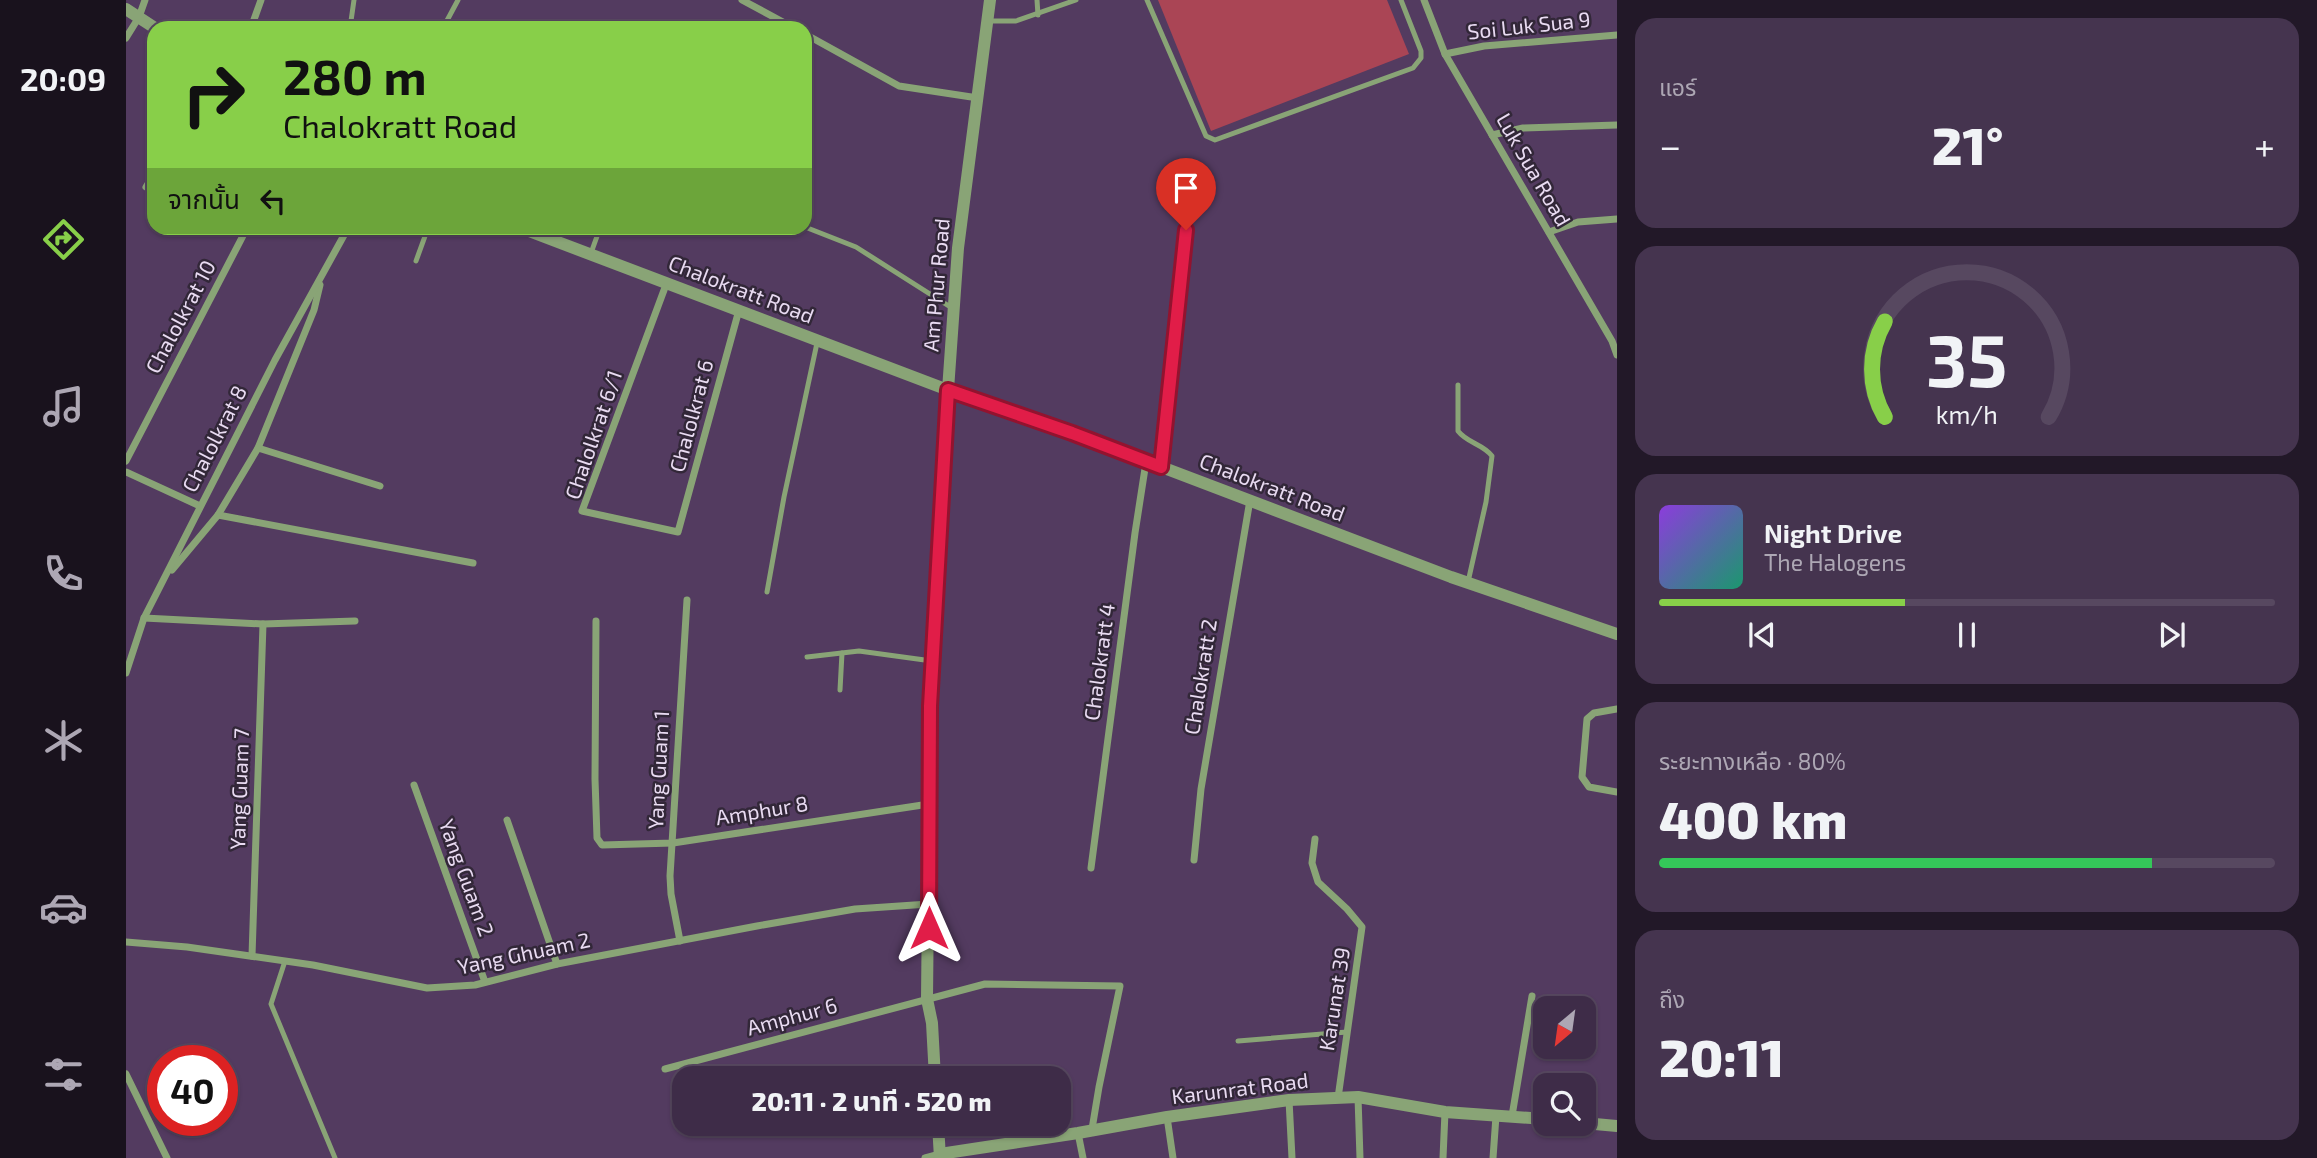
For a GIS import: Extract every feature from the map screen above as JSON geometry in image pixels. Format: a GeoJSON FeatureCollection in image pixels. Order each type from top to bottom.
{"type":"FeatureCollection","features":[{"type":"Feature","properties":{"kind":"street"},"geometry":{"type":"LineString","coordinates":[[126,38],[139,17],[145,0]]}},
{"type":"Feature","properties":{"kind":"street"},"geometry":{"type":"LineString","coordinates":[[254,21],[261,0]]}},
{"type":"Feature","properties":{"kind":"street"},"geometry":{"type":"LineString","coordinates":[[743,0],[781,21]]}},
{"type":"Feature","properties":{"kind":"street","name":"Am Phur Road"},"geometry":{"type":"LineString","coordinates":[[934,1066],[932,1023],[927,999],[933,661],[958,248],[990,0]]}},
{"type":"Feature","properties":{"kind":"street","name":"Luk Sua Road"},"geometry":{"type":"LineString","coordinates":[[1427,1],[1445,54],[1612,341],[1617,355]]}},
{"type":"Feature","properties":{"kind":"street"},"geometry":{"type":"LineString","coordinates":[[126,9],[147,22]]}},
{"type":"Feature","properties":{"kind":"street","name":"Soi Luk Sua 9"},"geometry":{"type":"LineString","coordinates":[[1445,54],[1484,46],[1617,35]]}},
{"type":"Feature","properties":{"kind":"street"},"geometry":{"type":"LineString","coordinates":[[812,38],[899,86],[978,98]]}},
{"type":"Feature","properties":{"kind":"street"},"geometry":{"type":"LineString","coordinates":[[1492,135],[1523,128],[1617,125]]}},
{"type":"Feature","properties":{"kind":"street"},"geometry":{"type":"LineString","coordinates":[[1161,467],[1192,177]]}},
{"type":"Feature","properties":{"kind":"street"},"geometry":{"type":"LineString","coordinates":[[1549,232],[1578,222],[1617,219]]}},
{"type":"Feature","properties":{"kind":"street","name":"Chalolkrat 10"},"geometry":{"type":"LineString","coordinates":[[126,461],[243,235]]}},
{"type":"Feature","properties":{"kind":"street","name":"Chalolkrat 8"},"geometry":{"type":"LineString","coordinates":[[126,673],[144,618],[200,506],[344,235]]}},
{"type":"Feature","properties":{"kind":"street","name":"Chalokratt Road"},"geometry":{"type":"LineString","coordinates":[[541,235],[948,390],[1072,433],[1468,582],[1617,634]]}},
{"type":"Feature","properties":{"kind":"street"},"geometry":{"type":"LineString","coordinates":[[167,576],[218,515],[258,448],[314,310],[323,273]]}},
{"type":"Feature","properties":{"kind":"street","name":"Chalolkrat 6/1"},"geometry":{"type":"LineString","coordinates":[[667,282],[582,511],[678,532]]}},
{"type":"Feature","properties":{"kind":"street","name":"Chalolkrat 6"},"geometry":{"type":"LineString","coordinates":[[678,532],[739,310]]}},
{"type":"Feature","properties":{"kind":"street"},"geometry":{"type":"LineString","coordinates":[[258,448],[380,486]]}},
{"type":"Feature","properties":{"kind":"street","name":"Chalokratt 4"},"geometry":{"type":"LineString","coordinates":[[1091,868],[1146,462]]}},
{"type":"Feature","properties":{"kind":"street"},"geometry":{"type":"LineString","coordinates":[[126,472],[200,506]]}},
{"type":"Feature","properties":{"kind":"street","name":"Chalokratt 2"},"geometry":{"type":"LineString","coordinates":[[1194,860],[1201,789],[1250,500]]}},
{"type":"Feature","properties":{"kind":"street"},"geometry":{"type":"LineString","coordinates":[[218,515],[473,563]]}},
{"type":"Feature","properties":{"kind":"street","name":"Yang Guam 1"},"geometry":{"type":"LineString","coordinates":[[680,941],[671,894],[687,600]]}},
{"type":"Feature","properties":{"kind":"street"},"geometry":{"type":"LineString","coordinates":[[144,618],[263,624],[355,621]]}},
{"type":"Feature","properties":{"kind":"street","name":"Amphur 8"},"geometry":{"type":"LineString","coordinates":[[596,621],[595,779],[597,838],[600,844],[609,846],[673,843],[929,804]]}},
{"type":"Feature","properties":{"kind":"street","name":"Yang Guam 7"},"geometry":{"type":"LineString","coordinates":[[252,956],[263,624]]}},
{"type":"Feature","properties":{"kind":"street"},"geometry":{"type":"LineString","coordinates":[[1617,709],[1594,713],[1587,719],[1582,777],[1589,788],[1617,792]]}},
{"type":"Feature","properties":{"kind":"street","name":"Yang Guam 2"},"geometry":{"type":"LineString","coordinates":[[414,786],[485,982]]}},
{"type":"Feature","properties":{"kind":"street"},"geometry":{"type":"LineString","coordinates":[[507,820],[556,964]]}},
{"type":"Feature","properties":{"kind":"street","name":"Karunat 39"},"geometry":{"type":"LineString","coordinates":[[1315,839],[1312,863],[1318,882],[1362,928],[1338,1098]]}},
{"type":"Feature","properties":{"kind":"street","name":"Yang Ghuam 2"},"geometry":{"type":"LineString","coordinates":[[126,942],[187,947],[285,961],[427,988],[485,982],[556,964],[856,909],[929,904]]}},
{"type":"Feature","properties":{"kind":"street","name":"Amphur 6"},"geometry":{"type":"LineString","coordinates":[[665,1069],[992,983],[1121,986],[1092,1129]]}},
{"type":"Feature","properties":{"kind":"street"},"geometry":{"type":"LineString","coordinates":[[1512,1116],[1532,996]]}},
{"type":"Feature","properties":{"kind":"street"},"geometry":{"type":"LineString","coordinates":[[126,1074],[167,1158]]}},
{"type":"Feature","properties":{"kind":"street"},"geometry":{"type":"LineString","coordinates":[[1358,1097],[1360,1158]]}},
{"type":"Feature","properties":{"kind":"street","name":"Karunrat Road"},"geometry":{"type":"LineString","coordinates":[[940,1156],[1167,1116],[1289,1100],[1358,1097],[1445,1112],[1533,1118]]}},
{"type":"Feature","properties":{"kind":"street"},"geometry":{"type":"LineString","coordinates":[[1289,1100],[1292,1158]]}},
{"type":"Feature","properties":{"kind":"street"},"geometry":{"type":"LineString","coordinates":[[1443,1158],[1445,1112]]}},
{"type":"Feature","properties":{"kind":"street"},"geometry":{"type":"LineString","coordinates":[[1167,1116],[1174,1158]]}},
{"type":"Feature","properties":{"kind":"street"},"geometry":{"type":"LineString","coordinates":[[1493,1158],[1496,1116]]}},
{"type":"Feature","properties":{"kind":"street"},"geometry":{"type":"LineString","coordinates":[[1596,1124],[1617,1126]]}},
{"type":"Feature","properties":{"kind":"street"},"geometry":{"type":"LineString","coordinates":[[1078,1133],[1083,1158]]}},
{"type":"Feature","properties":{"kind":"street"},"geometry":{"type":"LineString","coordinates":[[925,1158],[940,1156],[939,1136]]}},
{"type":"Feature","properties":{"kind":"lane"},"geometry":{"type":"LineString","coordinates":[[352,21],[354,0]]}},
{"type":"Feature","properties":{"kind":"lane"},"geometry":{"type":"LineString","coordinates":[[447,21],[458,0]]}},
{"type":"Feature","properties":{"kind":"lane"},"geometry":{"type":"LineString","coordinates":[[1037,0],[1038,15]]}},
{"type":"Feature","properties":{"kind":"lane"},"geometry":{"type":"LineString","coordinates":[[988,21],[1016,21],[1076,0]]}},
{"type":"Feature","properties":{"kind":"lane"},"geometry":{"type":"LineString","coordinates":[[1147,0],[1206,136],[1215,140],[1413,68],[1421,58],[1421,51],[1401,0]]}},
{"type":"Feature","properties":{"kind":"lane"},"geometry":{"type":"LineString","coordinates":[[812,230],[856,247],[954,309]]}},
{"type":"Feature","properties":{"kind":"lane"},"geometry":{"type":"LineString","coordinates":[[416,261],[425,235]]}},
{"type":"Feature","properties":{"kind":"lane"},"geometry":{"type":"LineString","coordinates":[[592,253],[598,235]]}},
{"type":"Feature","properties":{"kind":"lane"},"geometry":{"type":"LineString","coordinates":[[767,592],[783,498],[818,340]]}},
{"type":"Feature","properties":{"kind":"lane"},"geometry":{"type":"LineString","coordinates":[[1458,385],[1458,431],[1492,456],[1486,502],[1468,582]]}},
{"type":"Feature","properties":{"kind":"lane"},"geometry":{"type":"LineString","coordinates":[[807,657],[859,652],[933,661]]}},
{"type":"Feature","properties":{"kind":"lane"},"geometry":{"type":"LineString","coordinates":[[840,690],[842,653]]}},
{"type":"Feature","properties":{"kind":"lane"},"geometry":{"type":"LineString","coordinates":[[285,961],[271,1004],[335,1158]]}},
{"type":"Feature","properties":{"kind":"lane"},"geometry":{"type":"LineString","coordinates":[[1237,1041],[1347,1031]]}},
{"type":"Feature","properties":{"kind":"shaded area"},"geometry":{"type":"Polygon","coordinates":[[[1158,0],[1387,0],[1409,54],[1211,131],[1158,0]]]}},
{"type":"Feature","properties":{"kind":"route"},"geometry":{"type":"LineString","coordinates":[[929,928],[930,706],[948,390],[1161,467],[1186,230]]}}]}
